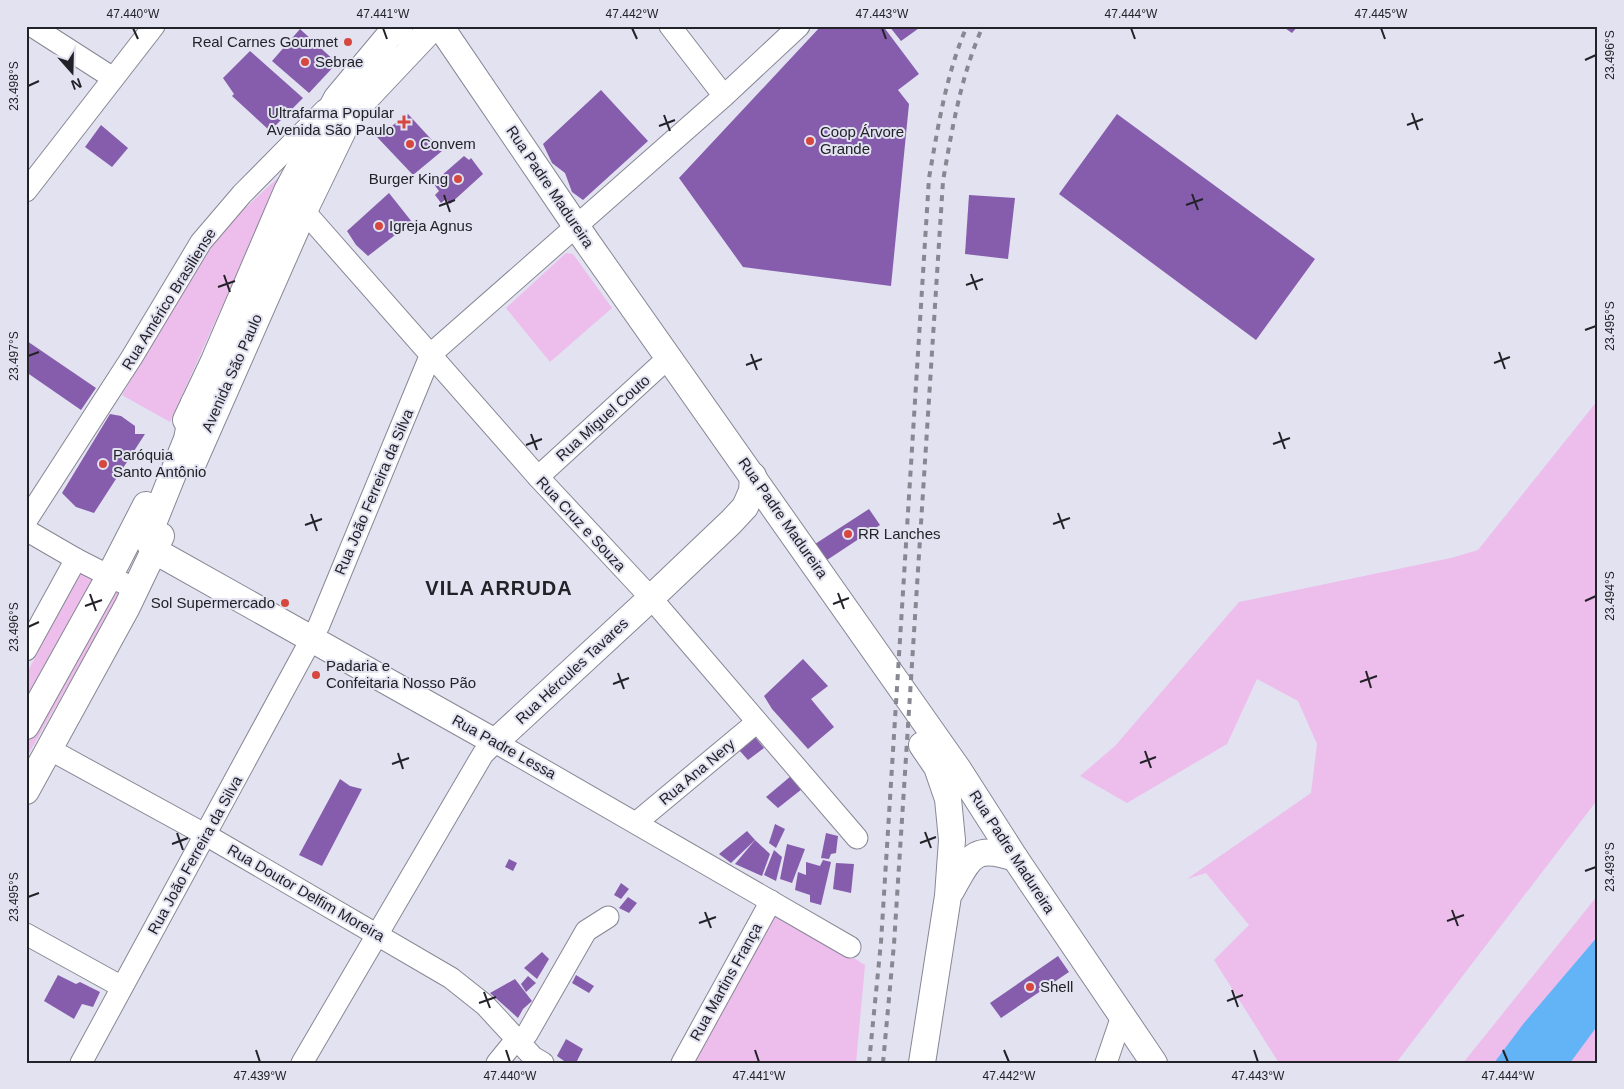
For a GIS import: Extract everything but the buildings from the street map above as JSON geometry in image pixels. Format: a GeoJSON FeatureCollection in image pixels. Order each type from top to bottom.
{"type":"FeatureCollection","features":[{"type":"Feature","properties":{"kind":"main road","name":"Avenida São Paulo"},"geometry":{"type":"LineString","coordinates":[[26,726],[109,577],[143,511],[214,361],[287,192],[337,98],[388,37],[400,26]]}},
{"type":"Feature","properties":{"kind":"main road","name":"Avenida São Paulo"},"geometry":{"type":"LineString","coordinates":[[26,791],[127,607],[155,551],[304,210],[351,114],[434,26]]}},
{"type":"Feature","properties":{"kind":"main road","name":"Rua Padre Madureira"},"geometry":{"type":"LineString","coordinates":[[440,26],[576,226],[958,770],[1015,858],[1154,1063]]}},
{"type":"Feature","properties":{"kind":"main road"},"geometry":{"type":"LineString","coordinates":[[155,551],[150,544],[148,536],[187,439],[194,403]]}},
{"type":"Feature","properties":{"kind":"main road","name":"Rua Hércules Tavares"},"geometry":{"type":"LineString","coordinates":[[495,742],[731,522],[745,507],[752,491],[753,476]]}},
{"type":"Feature","properties":{"kind":"main road","name":"Rua Padre Madureira"},"geometry":{"type":"LineString","coordinates":[[731,522],[746,515],[764,519],[770,526],[937,767],[948,798],[952,840],[948,896],[922,1063]]}},
{"type":"Feature","properties":{"kind":"main road","name":"Rua Padre Lessa"},"geometry":{"type":"LineString","coordinates":[[155,551],[495,742]]}},
{"type":"Feature","properties":{"kind":"main road"},"geometry":{"type":"LineString","coordinates":[[948,896],[967,863],[974,856],[980,853],[991,853],[1015,858]]}},
{"type":"Feature","properties":{"kind":"street"},"geometry":{"type":"LineString","coordinates":[[32,26],[113,78]]}},
{"type":"Feature","properties":{"kind":"street"},"geometry":{"type":"LineString","coordinates":[[26,191],[154,26]]}},
{"type":"Feature","properties":{"kind":"street"},"geometry":{"type":"LineString","coordinates":[[670,26],[724,96]]}},
{"type":"Feature","properties":{"kind":"street","name":"Rua João Ferreira da Silva"},"geometry":{"type":"LineString","coordinates":[[81,1063],[319,625],[431,354],[724,96],[799,26]]}},
{"type":"Feature","properties":{"kind":"street","name":"Rua Américo Brasiliense"},"geometry":{"type":"LineString","coordinates":[[26,521],[132,356],[201,242],[242,194],[337,98]]}},
{"type":"Feature","properties":{"kind":"street","name":"Rua Cruz e Souza"},"geometry":{"type":"LineString","coordinates":[[304,210],[538,477],[651,598],[857,838]]}},
{"type":"Feature","properties":{"kind":"street","name":"Rua Miguel Couto"},"geometry":{"type":"LineString","coordinates":[[538,477],[668,358]]}},
{"type":"Feature","properties":{"kind":"street"},"geometry":{"type":"LineString","coordinates":[[26,530],[109,577],[135,589]]}},
{"type":"Feature","properties":{"kind":"street"},"geometry":{"type":"LineString","coordinates":[[26,650],[76,559]]}},
{"type":"Feature","properties":{"kind":"street","name":"Rua Ana Nery"},"geometry":{"type":"LineString","coordinates":[[636,822],[757,722]]}},
{"type":"Feature","properties":{"kind":"street","name":"Rua Padre Lessa"},"geometry":{"type":"LineString","coordinates":[[495,742],[636,822],[850,948]]}},
{"type":"Feature","properties":{"kind":"street","name":"Rua Hércules Tavares"},"geometry":{"type":"LineString","coordinates":[[302,1063],[482,754],[495,742]]}},
{"type":"Feature","properties":{"kind":"street","name":"Rua Doutor Delfim Moreira"},"geometry":{"type":"LineString","coordinates":[[49,749],[206,835],[451,978],[485,1005],[533,1057],[543,1063]]}},
{"type":"Feature","properties":{"kind":"street","name":"Rua Martins França"},"geometry":{"type":"LineString","coordinates":[[682,1063],[771,901]]}},
{"type":"Feature","properties":{"kind":"street"},"geometry":{"type":"LineString","coordinates":[[496,1063],[510,1047],[527,1034],[586,931],[608,917]]}},
{"type":"Feature","properties":{"kind":"street"},"geometry":{"type":"LineString","coordinates":[[26,934],[122,987]]}},
{"type":"Feature","properties":{"kind":"street"},"geometry":{"type":"LineString","coordinates":[[1106,1063],[1122,1016]]}},
{"type":"Feature","properties":{"kind":"shaded area"},"geometry":{"type":"Polygon","coordinates":[[[281,175],[170,422],[122,395],[219,232],[281,175]]]}},
{"type":"Feature","properties":{"kind":"shaded area"},"geometry":{"type":"Polygon","coordinates":[[[566,253],[573,254],[612,308],[550,362],[506,308],[566,253]]]}},
{"type":"Feature","properties":{"kind":"shaded area"},"geometry":{"type":"Polygon","coordinates":[[[1598,400],[1598,799],[1396,1063],[1279,1063],[1214,960],[1249,925],[1206,873],[1187,879],[1311,793],[1317,744],[1298,701],[1257,679],[1227,744],[1127,803],[1080,776],[1115,746],[1239,602],[1451,558],[1478,550],[1598,400]]]}},
{"type":"Feature","properties":{"kind":"shaded area"},"geometry":{"type":"Polygon","coordinates":[[[84,571],[97,577],[26,717],[26,675],[79,573],[84,571]]]}},
{"type":"Feature","properties":{"kind":"shaded area"},"geometry":{"type":"Polygon","coordinates":[[[115,590],[120,595],[29,753],[26,750],[26,738],[115,590]]]}},
{"type":"Feature","properties":{"kind":"shaded area"},"geometry":{"type":"Polygon","coordinates":[[[1598,895],[1598,1063],[1463,1063],[1598,895]]]}},
{"type":"Feature","properties":{"kind":"shaded area"},"geometry":{"type":"Polygon","coordinates":[[[774,912],[865,965],[856,1063],[688,1063],[774,912]]]}},
{"type":"Feature","properties":{"kind":"water"},"geometry":{"type":"Polygon","coordinates":[[[1598,936],[1598,1025],[1570,1063],[1494,1063],[1524,1023],[1598,936]]]}},
{"type":"Feature","properties":{"kind":"railway"},"geometry":{"type":"LineString","coordinates":[[869,1063],[881,942],[929,178],[948,82],[967,26]]}},
{"type":"Feature","properties":{"kind":"railway"},"geometry":{"type":"LineString","coordinates":[[883,1063],[894,944],[943,181],[963,83],[983,26]]}},
{"type":"Feature","properties":{"kind":"place","name":"Real Carnes Gourmet"},"geometry":{"type":"Point","coordinates":[348,42]}},
{"type":"Feature","properties":{"kind":"place","name":"Sebrae"},"geometry":{"type":"Point","coordinates":[305,62]}},
{"type":"Feature","properties":{"kind":"place","name":"Ultrafarma Popular Avenida São Paulo"},"geometry":{"type":"Point","coordinates":[404,122]}},
{"type":"Feature","properties":{"kind":"place","name":"Coop Árvore Grande"},"geometry":{"type":"Point","coordinates":[810,141]}},
{"type":"Feature","properties":{"kind":"place","name":"Convem"},"geometry":{"type":"Point","coordinates":[410,144]}},
{"type":"Feature","properties":{"kind":"place","name":"Burger King"},"geometry":{"type":"Point","coordinates":[458,179]}},
{"type":"Feature","properties":{"kind":"place","name":"Igreja Agnus"},"geometry":{"type":"Point","coordinates":[379,226]}},
{"type":"Feature","properties":{"kind":"place","name":"Paróquia Santo Antônio"},"geometry":{"type":"Point","coordinates":[103,464]}},
{"type":"Feature","properties":{"kind":"place","name":"RR Lanches"},"geometry":{"type":"Point","coordinates":[848,534]}},
{"type":"Feature","properties":{"kind":"place","name":"Sol Supermercado"},"geometry":{"type":"Point","coordinates":[285,603]}},
{"type":"Feature","properties":{"kind":"place","name":"Padaria e Confeitaria Nosso Pão"},"geometry":{"type":"Point","coordinates":[316,675]}},
{"type":"Feature","properties":{"kind":"place","name":"Shell"},"geometry":{"type":"Point","coordinates":[1030,987]}},
{"type":"Feature","properties":{"kind":"district","name":"VILA ARRUDA"},"geometry":{"type":"Point","coordinates":[499,588]}}]}
